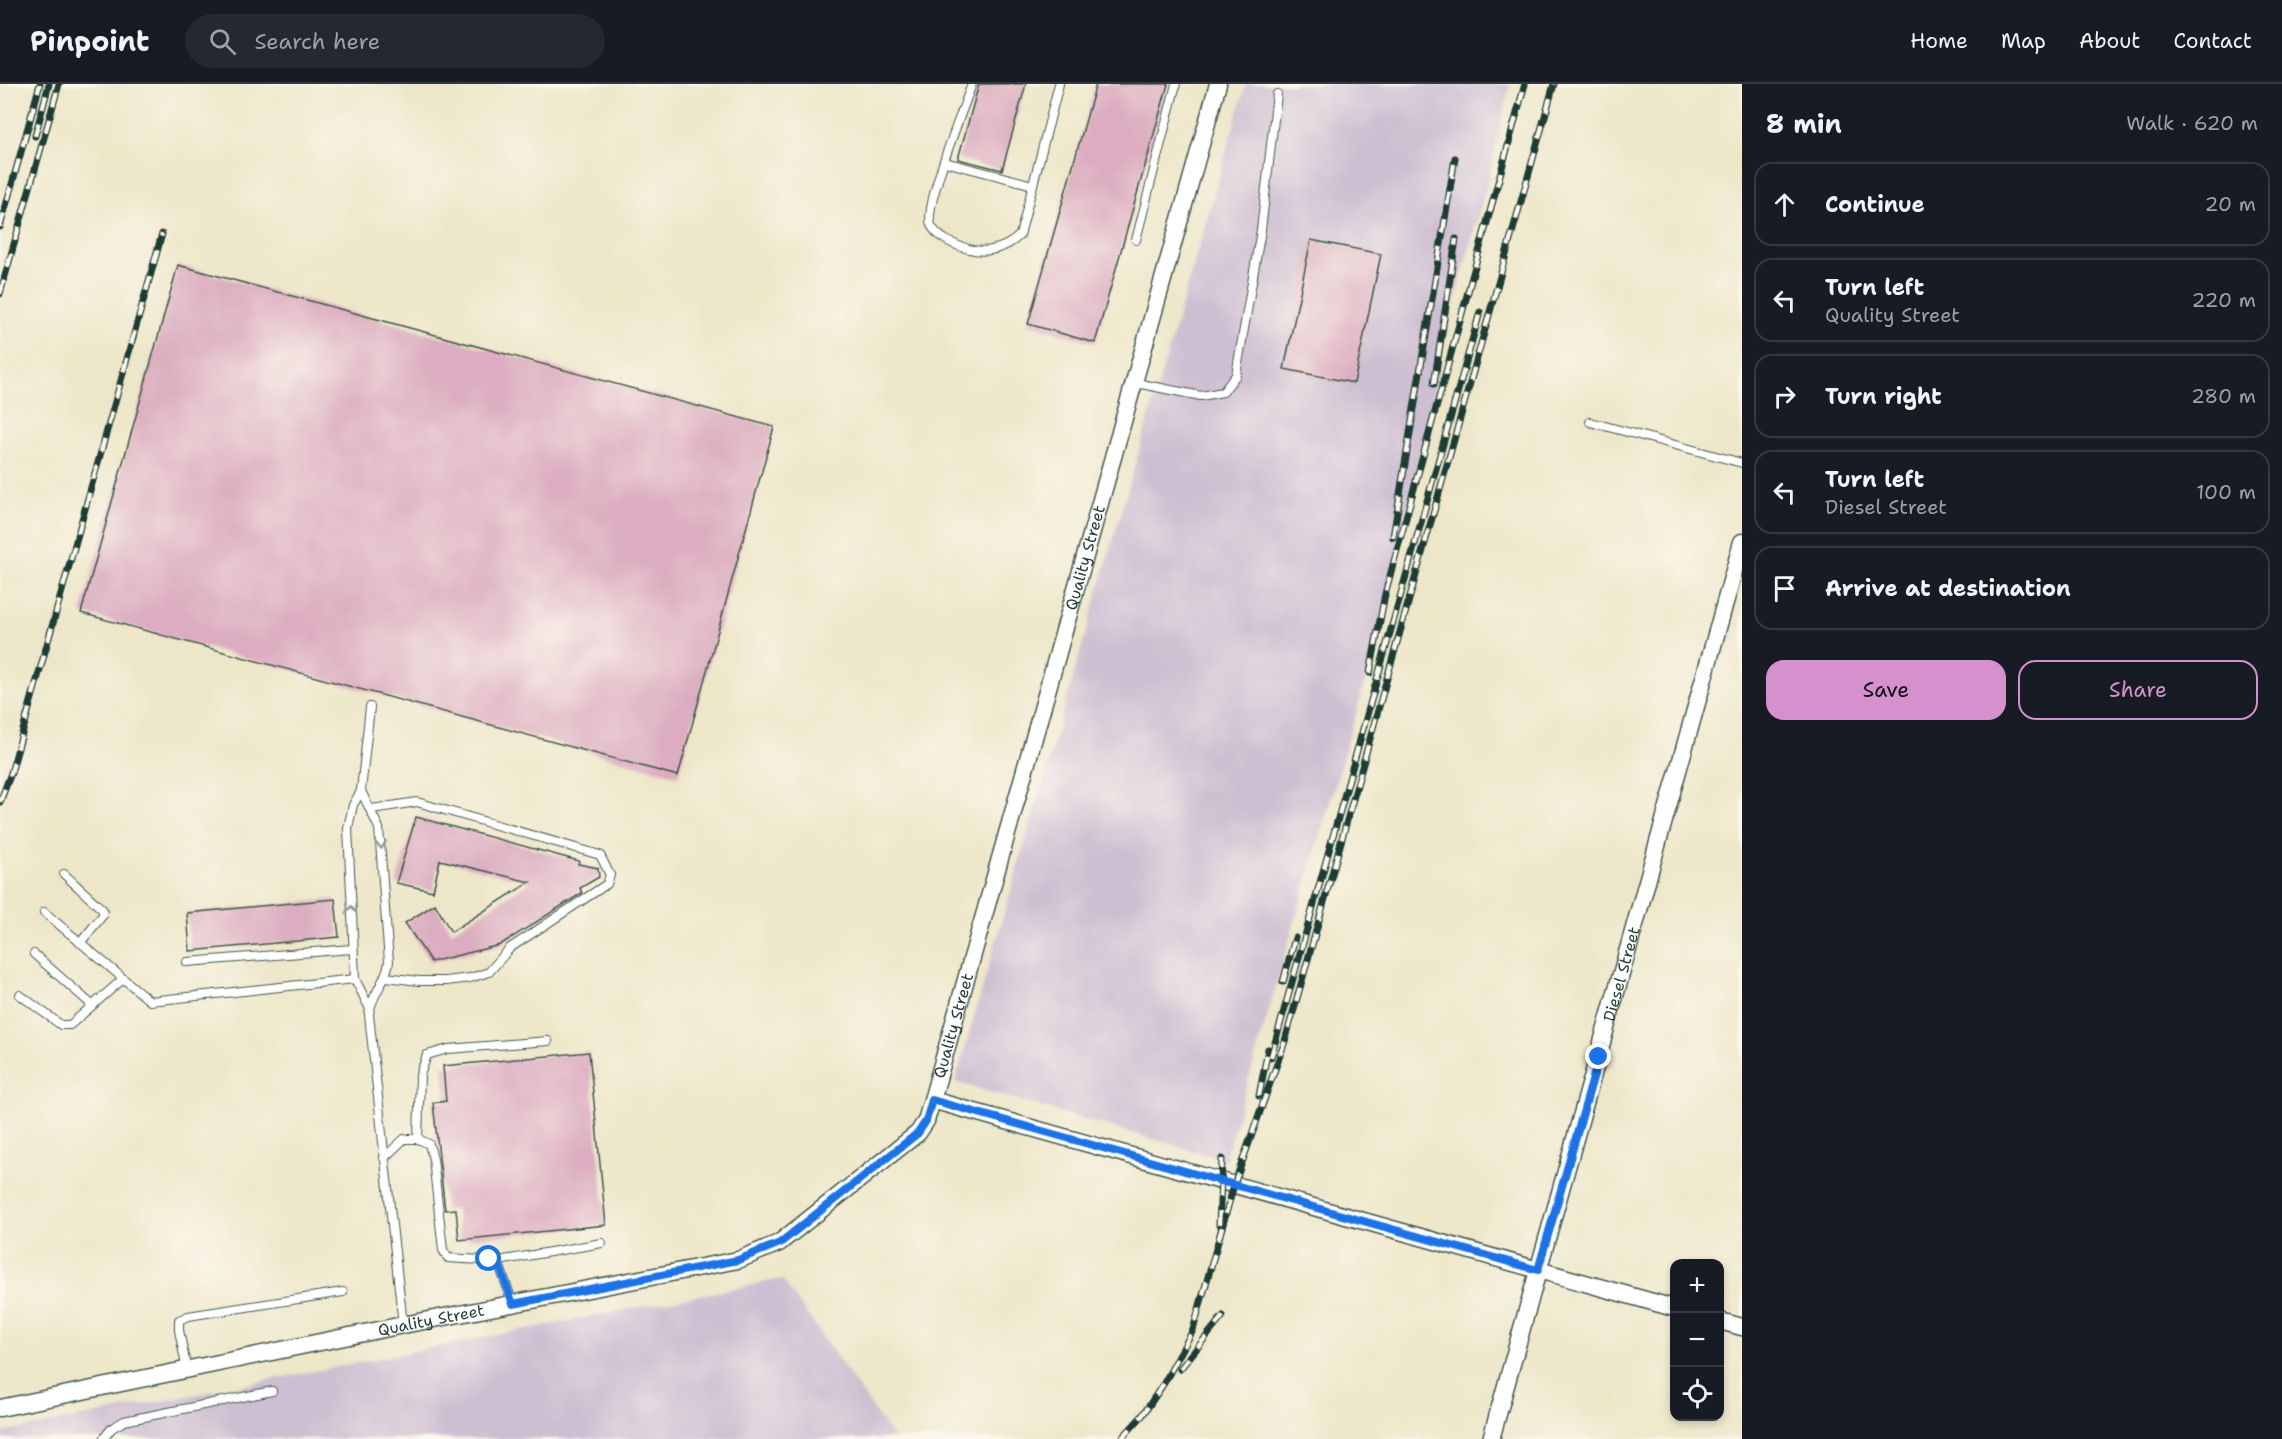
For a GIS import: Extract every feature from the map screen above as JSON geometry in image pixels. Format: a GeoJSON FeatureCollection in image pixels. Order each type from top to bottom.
{"type":"FeatureCollection","features":[{"type":"Feature","properties":{"kind":"street","name":"Quality Street"},"geometry":{"type":"LineString","coordinates":[[0,1408],[403,1325],[738,1260],[780,1243],[911,1139],[926,1121],[1136,383],[1218,84]]}},
{"type":"Feature","properties":{"kind":"street","name":"Diesel Street"},"geometry":{"type":"LineString","coordinates":[[1491,1439],[1742,542]]}},
{"type":"Feature","properties":{"kind":"street"},"geometry":{"type":"LineString","coordinates":[[932,1100],[1670,1307]]}},
{"type":"Feature","properties":{"kind":"street"},"geometry":{"type":"LineString","coordinates":[[1724,1322],[1742,1327]]}},
{"type":"Feature","properties":{"kind":"lane"},"geometry":{"type":"LineString","coordinates":[[972,84],[930,206],[931,225],[948,241],[970,249],[995,249],[1013,241],[1020,235],[1059,84]]}},
{"type":"Feature","properties":{"kind":"lane"},"geometry":{"type":"LineString","coordinates":[[1136,240],[1176,84]]}},
{"type":"Feature","properties":{"kind":"lane"},"geometry":{"type":"LineString","coordinates":[[1136,383],[1201,396],[1223,392],[1236,375],[1262,230],[1277,94]]}},
{"type":"Feature","properties":{"kind":"lane"},"geometry":{"type":"LineString","coordinates":[[945,162],[1034,185]]}},
{"type":"Feature","properties":{"kind":"lane"},"geometry":{"type":"LineString","coordinates":[[1590,422],[1742,463]]}},
{"type":"Feature","properties":{"kind":"lane"},"geometry":{"type":"LineString","coordinates":[[370,707],[361,791],[353,805],[348,828],[352,949],[355,979],[369,1007],[403,1325]]}},
{"type":"Feature","properties":{"kind":"lane"},"geometry":{"type":"LineString","coordinates":[[361,791],[379,828],[389,962],[386,977],[369,1007]]}},
{"type":"Feature","properties":{"kind":"lane"},"geometry":{"type":"LineString","coordinates":[[372,810],[417,802],[600,855],[609,875],[607,884],[510,948],[489,972],[470,978],[446,981],[386,977]]}},
{"type":"Feature","properties":{"kind":"lane"},"geometry":{"type":"LineString","coordinates":[[64,874],[103,910],[104,915],[80,943]]}},
{"type":"Feature","properties":{"kind":"lane"},"geometry":{"type":"LineString","coordinates":[[44,912],[150,1001],[355,979]]}},
{"type":"Feature","properties":{"kind":"lane"},"geometry":{"type":"LineString","coordinates":[[187,962],[352,949]]}},
{"type":"Feature","properties":{"kind":"lane"},"geometry":{"type":"LineString","coordinates":[[34,954],[92,1005]]}},
{"type":"Feature","properties":{"kind":"lane"},"geometry":{"type":"LineString","coordinates":[[20,995],[61,1025],[70,1025],[123,979]]}},
{"type":"Feature","properties":{"kind":"lane"},"geometry":{"type":"LineString","coordinates":[[418,1138],[420,1075],[427,1055],[448,1049],[548,1041]]}},
{"type":"Feature","properties":{"kind":"lane"},"geometry":{"type":"LineString","coordinates":[[384,1158],[404,1139],[418,1138],[429,1144],[434,1159],[443,1250],[448,1258],[498,1261],[602,1243]]}},
{"type":"Feature","properties":{"kind":"lane"},"geometry":{"type":"LineString","coordinates":[[498,1261],[513,1304]]}},
{"type":"Feature","properties":{"kind":"lane"},"geometry":{"type":"LineString","coordinates":[[187,1371],[179,1320],[188,1316],[343,1292]]}},
{"type":"Feature","properties":{"kind":"lane"},"geometry":{"type":"LineString","coordinates":[[104,1439],[112,1428],[124,1421],[272,1391]]}},
{"type":"Feature","properties":{"kind":"shaded area"},"geometry":{"type":"Polygon","coordinates":[[[1246,84],[1510,84],[1489,177],[1452,311],[1375,648],[1225,1160],[955,1082],[1246,84]]]}},
{"type":"Feature","properties":{"kind":"shaded area"},"geometry":{"type":"Polygon","coordinates":[[[782,1279],[894,1439],[0,1439],[0,1433],[782,1279]]]}},
{"type":"Feature","properties":{"kind":"building"},"geometry":{"type":"Polygon","coordinates":[[[979,84],[1026,84],[1002,170],[958,159],[979,84]]]}},
{"type":"Feature","properties":{"kind":"building"},"geometry":{"type":"Polygon","coordinates":[[[1096,84],[1168,84],[1095,343],[1028,324],[1096,84]]]}},
{"type":"Feature","properties":{"kind":"building"},"geometry":{"type":"Polygon","coordinates":[[[1311,240],[1381,254],[1354,383],[1284,369],[1311,240]]]}},
{"type":"Feature","properties":{"kind":"building"},"geometry":{"type":"Polygon","coordinates":[[[178,265],[774,427],[678,776],[81,613],[178,265]]]}},
{"type":"Feature","properties":{"kind":"building"},"geometry":{"type":"Polygon","coordinates":[[[416,817],[579,861],[578,864],[598,868],[599,877],[580,888],[582,893],[500,945],[431,962],[405,923],[435,904],[451,932],[530,882],[440,860],[433,891],[396,883],[416,817]]]}},
{"type":"Feature","properties":{"kind":"building"},"geometry":{"type":"Polygon","coordinates":[[[335,899],[339,937],[190,951],[187,913],[335,899]]]}},
{"type":"Feature","properties":{"kind":"building"},"geometry":{"type":"Polygon","coordinates":[[[589,1052],[606,1225],[459,1240],[456,1209],[445,1210],[433,1103],[446,1101],[443,1066],[589,1052]]]}},
{"type":"Feature","properties":{"kind":"railway"},"geometry":{"type":"LineString","coordinates":[[0,227],[40,84]]}},
{"type":"Feature","properties":{"kind":"railway"},"geometry":{"type":"LineString","coordinates":[[35,136],[49,84]]}},
{"type":"Feature","properties":{"kind":"railway"},"geometry":{"type":"LineString","coordinates":[[0,294],[59,84]]}},
{"type":"Feature","properties":{"kind":"railway"},"geometry":{"type":"LineString","coordinates":[[1370,673],[1385,594],[1525,84]]}},
{"type":"Feature","properties":{"kind":"railway"},"geometry":{"type":"LineString","coordinates":[[1121,1439],[1142,1416],[1164,1383],[1193,1330],[1234,1185],[1285,1041],[1554,84]]}},
{"type":"Feature","properties":{"kind":"railway"},"geometry":{"type":"LineString","coordinates":[[1393,537],[1455,158]]}},
{"type":"Feature","properties":{"kind":"railway"},"geometry":{"type":"LineString","coordinates":[[0,802],[11,773],[162,234]]}},
{"type":"Feature","properties":{"kind":"railway"},"geometry":{"type":"LineString","coordinates":[[1434,384],[1456,239]]}},
{"type":"Feature","properties":{"kind":"railway"},"geometry":{"type":"LineString","coordinates":[[1271,1057],[1480,312]]}},
{"type":"Feature","properties":{"kind":"railway"},"geometry":{"type":"LineString","coordinates":[[1283,982],[1295,938]]}},
{"type":"Feature","properties":{"kind":"railway"},"geometry":{"type":"LineString","coordinates":[[1259,1096],[1268,1049]]}},
{"type":"Feature","properties":{"kind":"railway"},"geometry":{"type":"LineString","coordinates":[[1219,1225],[1222,1159]]}},
{"type":"Feature","properties":{"kind":"railway"},"geometry":{"type":"LineString","coordinates":[[1180,1369],[1223,1316]]}},
{"type":"Feature","properties":{"kind":"route"},"geometry":{"type":"LineString","coordinates":[[489,1259],[498,1261],[503,1270],[513,1304],[738,1260],[780,1243],[905,1145],[918,1133],[926,1121],[932,1100],[1538,1270],[1599,1057]]}}]}
